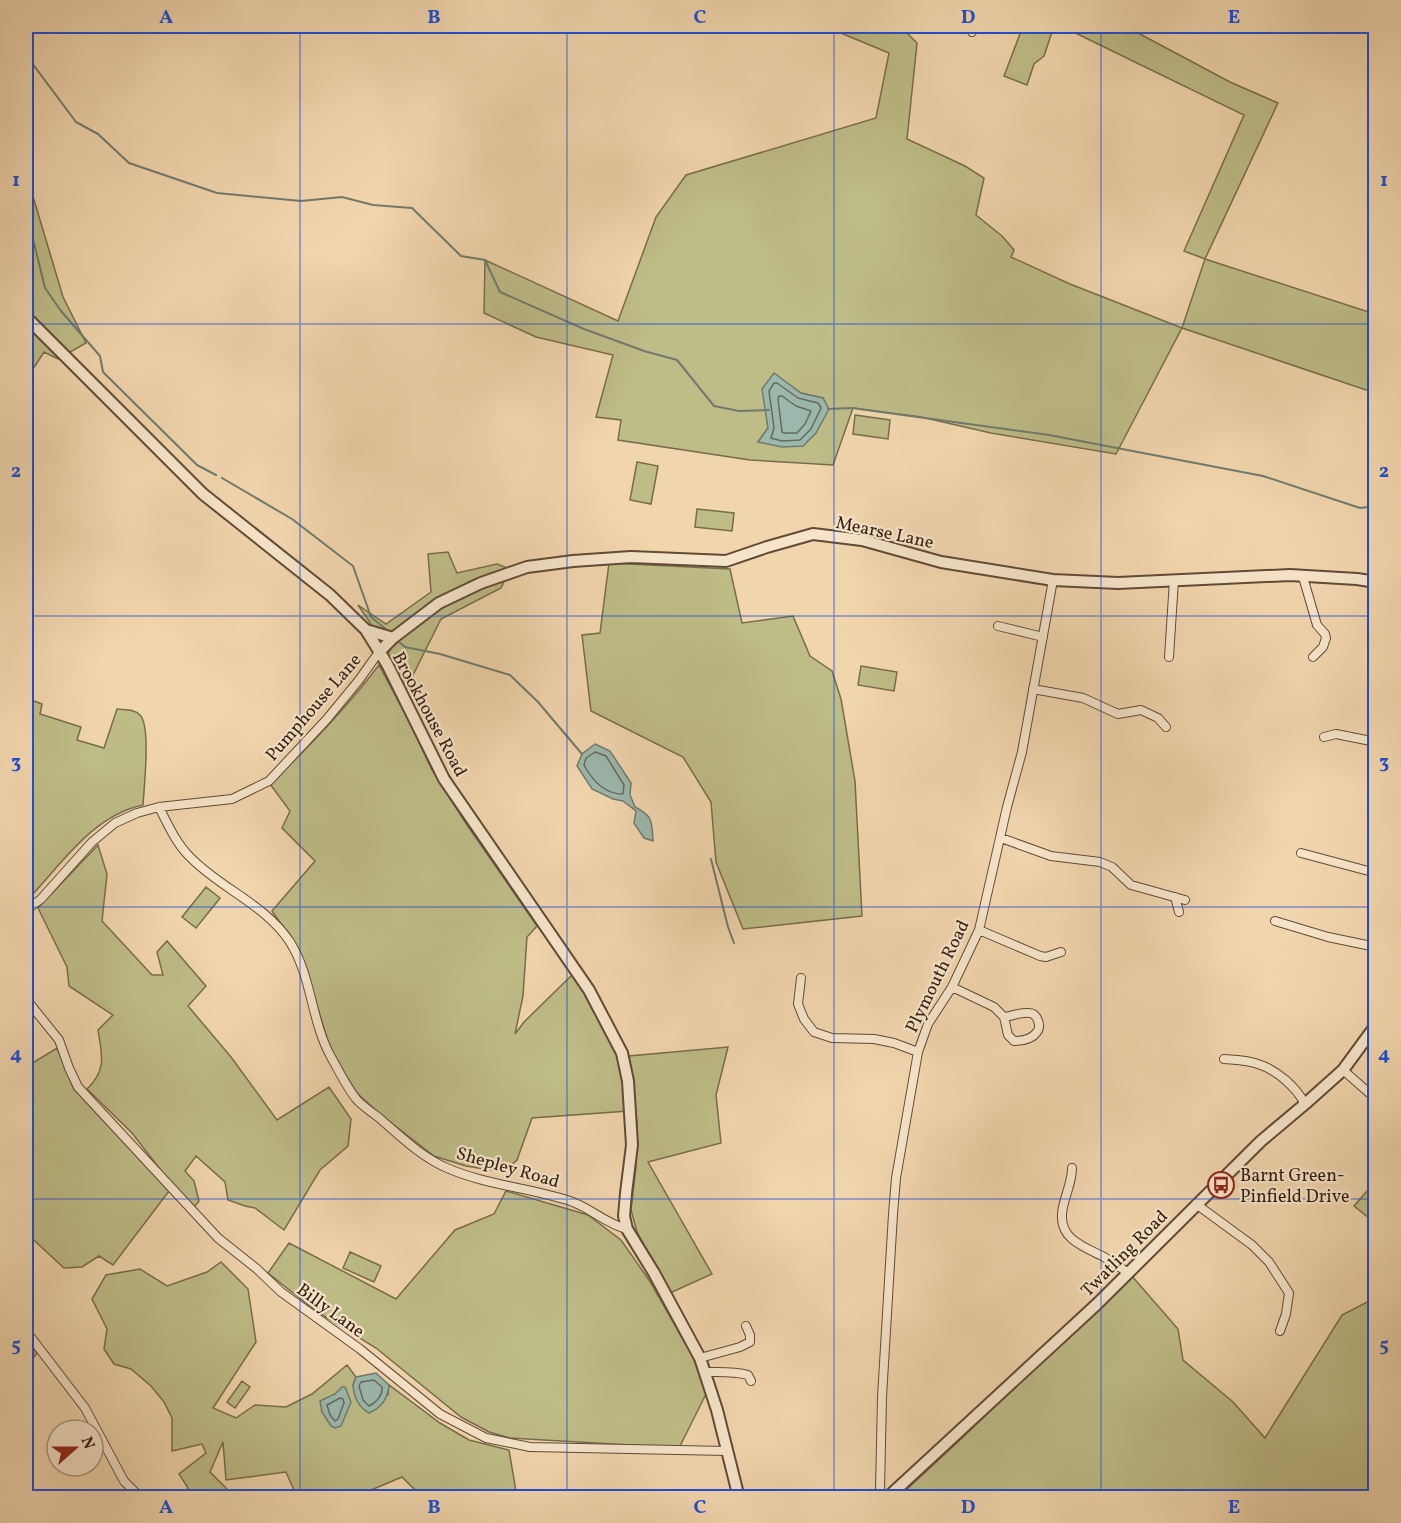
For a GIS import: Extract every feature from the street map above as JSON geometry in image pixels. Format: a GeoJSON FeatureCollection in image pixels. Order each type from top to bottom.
{"type":"FeatureCollection","features":[{"type":"Feature","properties":{"kind":"street","name":"Brookhouse Road"},"geometry":{"type":"LineString","coordinates":[[26,317],[202,494],[330,595],[366,630],[444,779],[570,958],[622,1053],[628,1081],[632,1122],[632,1153],[624,1216],[627,1229]]}},
{"type":"Feature","properties":{"kind":"street","name":"Mearse Lane"},"geometry":{"type":"LineString","coordinates":[[379,652],[393,638],[439,603],[481,583],[527,567],[631,557],[726,561],[813,534],[862,540],[941,562],[1053,580],[1118,583],[1290,575],[1376,582]]}},
{"type":"Feature","properties":{"kind":"street"},"geometry":{"type":"LineString","coordinates":[[1303,577],[1317,625],[1325,633],[1326,638],[1323,647],[1313,657]]}},
{"type":"Feature","properties":{"kind":"street","name":"Plymouth Road"},"geometry":{"type":"LineString","coordinates":[[885,1497],[879,1490],[893,1214],[896,1178],[918,1052],[928,1024],[952,987],[979,930],[1022,752],[1053,580]]}},
{"type":"Feature","properties":{"kind":"street"},"geometry":{"type":"LineString","coordinates":[[1169,657],[1174,580]]}},
{"type":"Feature","properties":{"kind":"street"},"geometry":{"type":"LineString","coordinates":[[998,626],[1043,636]]}},
{"type":"Feature","properties":{"kind":"street"},"geometry":{"type":"LineString","coordinates":[[366,630],[393,638]]}},
{"type":"Feature","properties":{"kind":"street","name":"Pumphouse Lane"},"geometry":{"type":"LineString","coordinates":[[26,910],[41,898],[102,833],[115,823],[137,813],[159,807],[232,799],[269,781],[327,719],[379,652]]}},
{"type":"Feature","properties":{"kind":"street"},"geometry":{"type":"LineString","coordinates":[[1034,689],[1083,698],[1118,714],[1140,710],[1158,718],[1166,727]]}},
{"type":"Feature","properties":{"kind":"street"},"geometry":{"type":"LineString","coordinates":[[1324,737],[1336,734],[1376,742]]}},
{"type":"Feature","properties":{"kind":"street","name":"Shepley Road"},"geometry":{"type":"LineString","coordinates":[[159,807],[177,841],[190,857],[224,885],[271,918],[290,943],[307,981],[316,1019],[330,1055],[357,1100],[402,1138],[447,1168],[569,1201],[590,1210],[615,1226],[627,1229]]}},
{"type":"Feature","properties":{"kind":"street"},"geometry":{"type":"LineString","coordinates":[[1001,838],[1051,856],[1100,862],[1112,867],[1131,885],[1185,900]]}},
{"type":"Feature","properties":{"kind":"street"},"geometry":{"type":"LineString","coordinates":[[1301,853],[1376,873]]}},
{"type":"Feature","properties":{"kind":"street"},"geometry":{"type":"LineString","coordinates":[[1175,897],[1179,912]]}},
{"type":"Feature","properties":{"kind":"street"},"geometry":{"type":"LineString","coordinates":[[1275,921],[1328,937],[1376,947]]}},
{"type":"Feature","properties":{"kind":"street"},"geometry":{"type":"LineString","coordinates":[[979,930],[1040,956],[1046,957],[1061,952]]}},
{"type":"Feature","properties":{"kind":"street"},"geometry":{"type":"LineString","coordinates":[[801,978],[798,1004],[804,1020],[814,1032],[832,1038],[874,1039],[894,1043],[918,1052]]}},
{"type":"Feature","properties":{"kind":"street"},"geometry":{"type":"LineString","coordinates":[[952,987],[994,1007],[1004,1017],[1008,1035],[1014,1041],[1024,1040],[1037,1032],[1039,1027],[1036,1017],[1030,1012],[1004,1017]]}},
{"type":"Feature","properties":{"kind":"street","name":"Billy Lane"},"geometry":{"type":"LineString","coordinates":[[26,999],[59,1040],[78,1087],[218,1238],[257,1269],[281,1292],[360,1349],[440,1414],[486,1438],[530,1447],[727,1451]]}},
{"type":"Feature","properties":{"kind":"street","name":"Twatling Road"},"geometry":{"type":"LineString","coordinates":[[885,1497],[976,1418],[1128,1273],[1261,1141],[1343,1070],[1376,1025]]}},
{"type":"Feature","properties":{"kind":"street"},"geometry":{"type":"LineString","coordinates":[[1224,1059],[1256,1063],[1268,1068],[1287,1081],[1305,1104]]}},
{"type":"Feature","properties":{"kind":"street"},"geometry":{"type":"LineString","coordinates":[[1343,1070],[1376,1099]]}},
{"type":"Feature","properties":{"kind":"street"},"geometry":{"type":"LineString","coordinates":[[1072,1168],[1072,1181],[1062,1211],[1063,1228],[1069,1238],[1079,1245],[1107,1258],[1128,1273]]}},
{"type":"Feature","properties":{"kind":"street"},"geometry":{"type":"LineString","coordinates":[[1197,1204],[1252,1245],[1269,1262],[1289,1293],[1287,1323],[1280,1331]]}},
{"type":"Feature","properties":{"kind":"street"},"geometry":{"type":"LineString","coordinates":[[627,1229],[654,1273],[700,1358],[739,1497]]}},
{"type":"Feature","properties":{"kind":"street"},"geometry":{"type":"LineString","coordinates":[[700,1358],[741,1347],[750,1342],[746,1326]]}},
{"type":"Feature","properties":{"kind":"street"},"geometry":{"type":"LineString","coordinates":[[26,1330],[85,1408],[124,1481],[141,1497]]}},
{"type":"Feature","properties":{"kind":"street"},"geometry":{"type":"LineString","coordinates":[[705,1372],[726,1371],[743,1374],[748,1375],[751,1381]]}},
{"type":"Feature","properties":{"kind":"shaded area"},"geometry":{"type":"Polygon","coordinates":[[[824,26],[900,26],[917,43],[907,139],[965,166],[984,178],[976,215],[1002,236],[1014,250],[1011,257],[1070,284],[1182,328],[1116,454],[991,433],[921,417],[853,408],[833,465],[750,460],[618,440],[621,420],[596,417],[613,355],[536,337],[484,313],[485,260],[618,321],[656,217],[686,175],[876,118],[889,53],[824,26]],[[774,374],[766,410],[768,428],[758,442],[823,398],[801,393],[774,374]]]}},
{"type":"Feature","properties":{"kind":"shaded area"},"geometry":{"type":"Polygon","coordinates":[[[1023,26],[1054,26],[1044,56],[1034,64],[1027,85],[1004,76],[1023,26]]]}},
{"type":"Feature","properties":{"kind":"shaded area"},"geometry":{"type":"Polygon","coordinates":[[[1061,26],[1125,26],[1230,82],[1278,103],[1205,259],[1184,251],[1244,115],[1061,26]]]}},
{"type":"Feature","properties":{"kind":"shaded area"},"geometry":{"type":"Polygon","coordinates":[[[26,173],[63,297],[86,343],[58,359],[44,352],[26,380],[26,173]]]}},
{"type":"Feature","properties":{"kind":"shaded area"},"geometry":{"type":"Polygon","coordinates":[[[1205,259],[1375,314],[1375,393],[1182,328],[1205,259]]]}},
{"type":"Feature","properties":{"kind":"shaded area"},"geometry":{"type":"Polygon","coordinates":[[[855,415],[890,420],[888,439],[853,434],[855,415]]]}},
{"type":"Feature","properties":{"kind":"shaded area"},"geometry":{"type":"Polygon","coordinates":[[[637,462],[658,466],[651,504],[630,500],[637,462]]]}},
{"type":"Feature","properties":{"kind":"shaded area"},"geometry":{"type":"Polygon","coordinates":[[[697,509],[734,513],[732,531],[695,527],[697,509]]]}},
{"type":"Feature","properties":{"kind":"shaded area"},"geometry":{"type":"Polygon","coordinates":[[[448,552],[457,573],[497,564],[510,569],[501,588],[441,619],[406,689],[388,654],[395,641],[373,627],[358,605],[386,624],[431,592],[428,554],[448,552]]]}},
{"type":"Feature","properties":{"kind":"shaded area"},"geometry":{"type":"Polygon","coordinates":[[[609,563],[730,569],[742,623],[793,616],[810,656],[832,671],[841,699],[855,781],[862,916],[743,929],[716,862],[711,802],[683,757],[591,711],[582,635],[600,633],[609,563]]]}},
{"type":"Feature","properties":{"kind":"shaded area"},"geometry":{"type":"Polygon","coordinates":[[[379,665],[432,770],[537,926],[527,937],[523,996],[515,1034],[524,1022],[574,973],[621,1062],[628,1111],[532,1118],[517,1160],[503,1172],[466,1166],[434,1156],[381,1115],[357,1093],[332,1054],[300,951],[272,911],[315,861],[282,828],[290,811],[270,784],[327,727],[379,665]]]}},
{"type":"Feature","properties":{"kind":"shaded area"},"geometry":{"type":"Polygon","coordinates":[[[861,666],[897,672],[894,691],[858,685],[861,666]]]}},
{"type":"Feature","properties":{"kind":"shaded area"},"geometry":{"type":"Polygon","coordinates":[[[26,698],[42,704],[40,714],[81,727],[77,740],[104,748],[117,709],[130,710],[140,715],[143,721],[146,744],[143,805],[126,810],[96,828],[26,899],[26,698]]]}},
{"type":"Feature","properties":{"kind":"shaded area"},"geometry":{"type":"Polygon","coordinates":[[[98,845],[107,874],[102,921],[152,975],[163,975],[157,952],[167,941],[206,986],[188,1006],[231,1057],[277,1120],[329,1087],[351,1119],[348,1146],[320,1170],[284,1230],[255,1208],[228,1200],[225,1182],[196,1156],[185,1171],[194,1181],[199,1201],[194,1207],[173,1186],[132,1133],[87,1089],[98,1075],[102,1062],[98,1030],[113,1015],[69,986],[67,967],[38,908],[98,845]]]}},
{"type":"Feature","properties":{"kind":"shaded area"},"geometry":{"type":"Polygon","coordinates":[[[206,887],[220,898],[196,928],[182,917],[206,887]]]}},
{"type":"Feature","properties":{"kind":"shaded area"},"geometry":{"type":"Polygon","coordinates":[[[728,1047],[716,1095],[721,1143],[648,1162],[712,1274],[670,1293],[637,1232],[631,1210],[636,1167],[637,1123],[629,1056],[728,1047]]]}},
{"type":"Feature","properties":{"kind":"shaded area"},"geometry":{"type":"Polygon","coordinates":[[[57,1048],[74,1089],[169,1191],[113,1265],[99,1256],[82,1267],[64,1268],[26,1233],[26,1067],[57,1048]]]}},
{"type":"Feature","properties":{"kind":"shaded area"},"geometry":{"type":"Polygon","coordinates":[[[1375,1182],[1375,1223],[1354,1206],[1375,1182]]]}},
{"type":"Feature","properties":{"kind":"shaded area"},"geometry":{"type":"Polygon","coordinates":[[[506,1191],[588,1215],[621,1240],[649,1280],[694,1359],[706,1394],[679,1448],[510,1438],[489,1432],[461,1417],[376,1348],[316,1311],[268,1273],[289,1243],[396,1299],[455,1230],[494,1214],[506,1191]]]}},
{"type":"Feature","properties":{"kind":"shaded area"},"geometry":{"type":"Polygon","coordinates":[[[350,1252],[381,1266],[374,1282],[343,1268],[350,1252]]]}},
{"type":"Feature","properties":{"kind":"shaded area"},"geometry":{"type":"Polygon","coordinates":[[[221,1262],[248,1289],[256,1342],[213,1408],[236,1418],[255,1405],[286,1407],[312,1394],[347,1365],[356,1377],[353,1385],[388,1395],[389,1385],[440,1423],[469,1440],[509,1450],[517,1497],[422,1497],[402,1477],[364,1493],[364,1497],[297,1497],[286,1472],[226,1480],[223,1442],[210,1472],[235,1497],[180,1497],[188,1488],[179,1474],[206,1453],[202,1444],[172,1451],[172,1418],[164,1402],[151,1386],[131,1369],[114,1364],[104,1349],[107,1329],[92,1299],[106,1275],[140,1269],[167,1286],[207,1272],[221,1262]]]}},
{"type":"Feature","properties":{"kind":"shaded area"},"geometry":{"type":"Polygon","coordinates":[[[1131,1275],[1178,1329],[1183,1360],[1233,1402],[1265,1438],[1342,1315],[1369,1301],[1375,1304],[1375,1497],[910,1498],[905,1491],[1131,1275]]]}},
{"type":"Feature","properties":{"kind":"shaded area"},"geometry":{"type":"Polygon","coordinates":[[[26,1339],[37,1353],[26,1368],[26,1339]]]}},
{"type":"Feature","properties":{"kind":"shaded area"},"geometry":{"type":"Polygon","coordinates":[[[242,1381],[250,1387],[235,1408],[227,1402],[242,1381]]]}},
{"type":"Feature","properties":{"kind":"water"},"geometry":{"type":"Polygon","coordinates":[[[774,373],[801,393],[823,398],[829,409],[816,433],[803,446],[782,447],[758,442],[768,428],[762,389],[774,373]]]}},
{"type":"Feature","properties":{"kind":"water"},"geometry":{"type":"Polygon","coordinates":[[[595,744],[610,751],[631,783],[630,795],[635,807],[645,813],[650,820],[653,841],[644,838],[634,823],[636,811],[623,801],[592,789],[577,766],[582,754],[595,744]]]}},
{"type":"Feature","properties":{"kind":"water"},"geometry":{"type":"Polygon","coordinates":[[[376,1373],[389,1385],[380,1405],[369,1413],[357,1401],[353,1385],[356,1377],[376,1373]]]}},
{"type":"Feature","properties":{"kind":"water"},"geometry":{"type":"Polygon","coordinates":[[[345,1387],[351,1402],[341,1426],[335,1428],[331,1426],[322,1412],[320,1401],[335,1394],[345,1387]]]}},
{"type":"Feature","properties":{"kind":"waterway"},"geometry":{"type":"LineString","coordinates":[[26,55],[76,122],[98,134],[129,163],[217,193],[301,201],[342,197],[373,205],[412,208],[461,256],[485,260],[500,292],[584,329],[644,351],[677,360],[714,406],[739,411],[769,410]]}},
{"type":"Feature","properties":{"kind":"waterway"},"geometry":{"type":"LineString","coordinates":[[26,230],[34,243],[45,288],[61,311],[100,356],[103,372],[197,465],[216,475]]}},
{"type":"Feature","properties":{"kind":"waterway"},"geometry":{"type":"LineString","coordinates":[[828,409],[852,408],[1049,435],[1263,476],[1360,508],[1376,506]]}},
{"type":"Feature","properties":{"kind":"waterway"},"geometry":{"type":"LineString","coordinates":[[222,478],[292,519],[353,566],[371,617],[388,631]]}},
{"type":"Feature","properties":{"kind":"waterway"},"geometry":{"type":"LineString","coordinates":[[398,641],[405,647],[440,654],[510,675],[538,702],[582,754]]}},
{"type":"Feature","properties":{"kind":"waterway"},"geometry":{"type":"LineString","coordinates":[[711,859],[734,943]]}},
{"type":"Feature","properties":{"kind":"place","name":"Barnt Green- Pinfield Drive"},"geometry":{"type":"Point","coordinates":[1221,1185]}}]}
